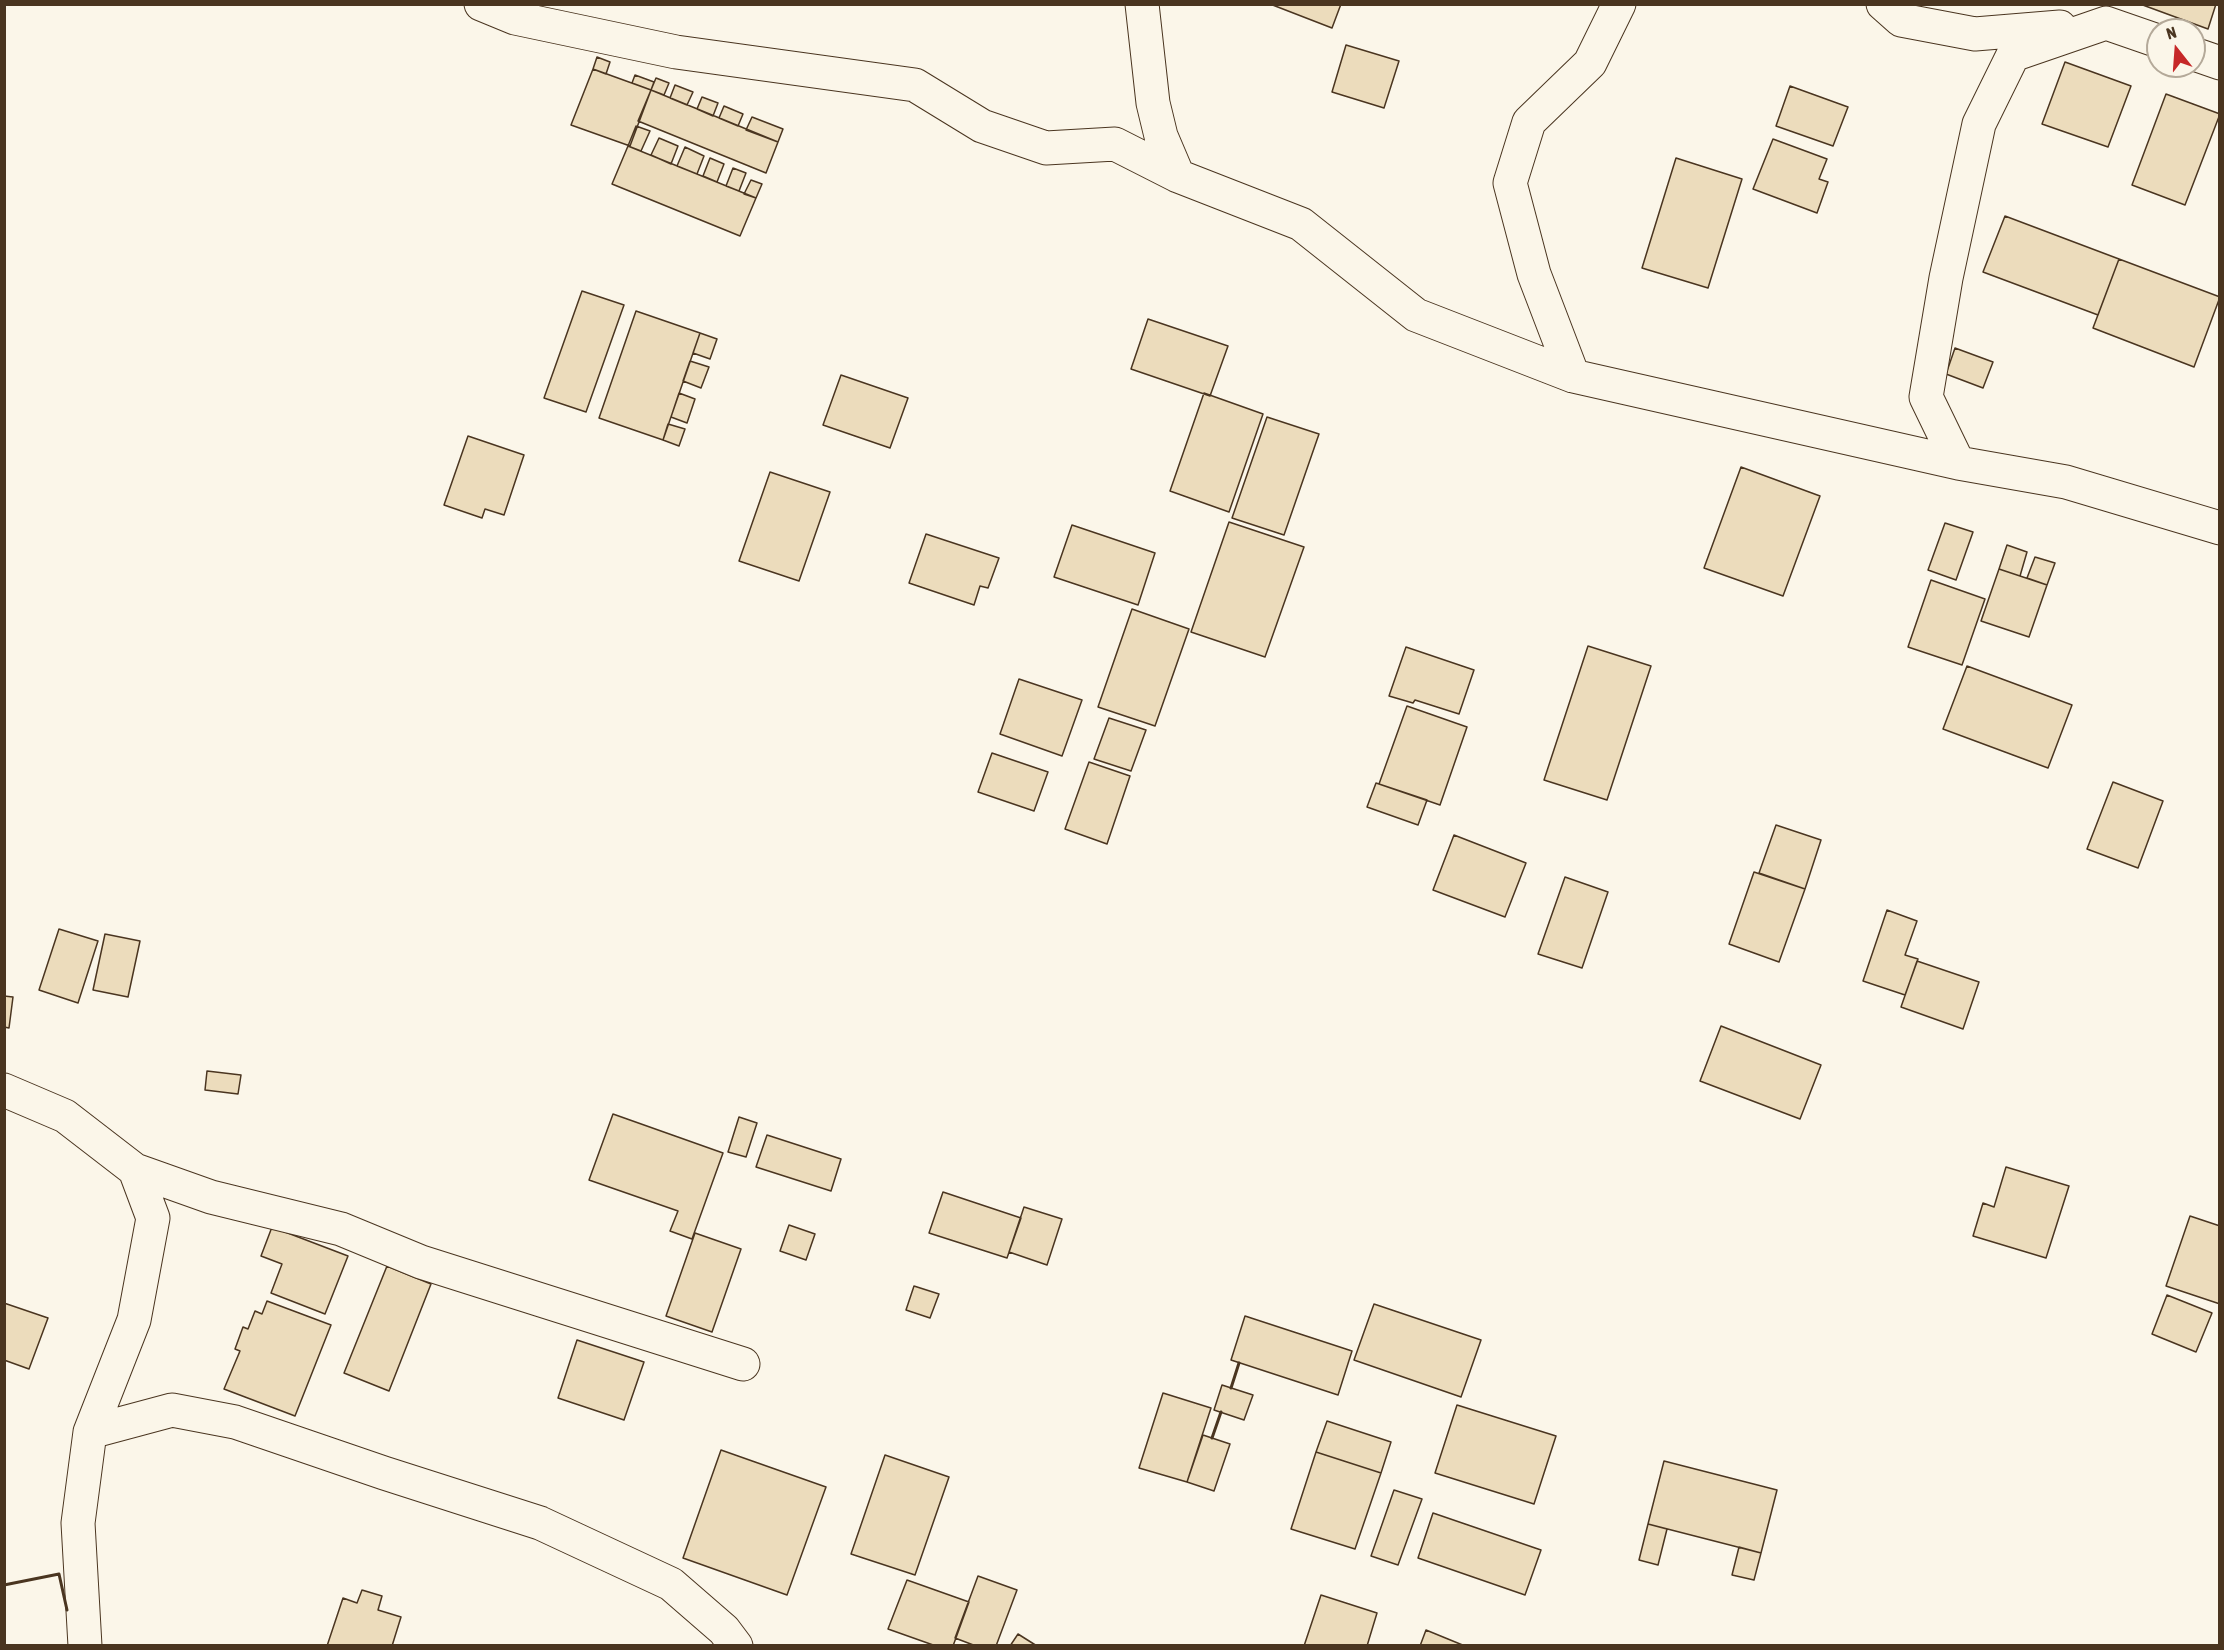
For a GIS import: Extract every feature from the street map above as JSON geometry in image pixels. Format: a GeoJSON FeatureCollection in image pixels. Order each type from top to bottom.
{"type":"FeatureCollection","features":[{"type":"Feature","properties":{"kind":"street"},"geometry":{"type":"LineString","coordinates":[[481,4],[515,18],[676,52],[915,85],[982,126],[1046,148],[1115,144],[1178,176],[1301,224],[1416,315],[1573,376],[1958,463],[2067,482],[2220,528]]}},
{"type":"Feature","properties":{"kind":"street"},"geometry":{"type":"LineString","coordinates":[[1142,4],[1153,103],[1161,136],[1178,176]]}},
{"type":"Feature","properties":{"kind":"street"},"geometry":{"type":"LineString","coordinates":[[1573,376],[1534,274],[1510,183],[1529,122],[1590,63],[1619,4]]}},
{"type":"Feature","properties":{"kind":"street"},"geometry":{"type":"LineString","coordinates":[[1882,4],[1900,20],[1975,34],[2106,23],[2146,37]]}},
{"type":"Feature","properties":{"kind":"street"},"geometry":{"type":"LineString","coordinates":[[1958,463],[1926,397],[1946,278],[1979,124],[2013,55],[2106,23]]}},
{"type":"Feature","properties":{"kind":"street"},"geometry":{"type":"LineString","coordinates":[[4,1090],[65,1116],[135,1170],[211,1197],[341,1229],[421,1262],[743,1364]]}},
{"type":"Feature","properties":{"kind":"street"},"geometry":{"type":"LineString","coordinates":[[85,1646],[78,1524],[90,1432],[134,1320],[153,1218],[135,1170]]}},
{"type":"Feature","properties":{"kind":"street"},"geometry":{"type":"LineString","coordinates":[[90,1432],[172,1410],[235,1422],[540,1523],[671,1584],[724,1630],[736,1646]]}},
{"type":"Feature","properties":{"kind":"building"},"geometry":{"type":"Polygon","coordinates":[[[1270,4],[1341,4],[1332,28],[1270,4]]]}},
{"type":"Feature","properties":{"kind":"building"},"geometry":{"type":"Polygon","coordinates":[[[2140,4],[2216,4],[2208,29],[2206,28],[2206,18],[2178,18],[2140,4]]]}},
{"type":"Feature","properties":{"kind":"building"},"geometry":{"type":"Polygon","coordinates":[[[1346,45],[1399,61],[1384,108],[1332,92],[1346,45]]]}},
{"type":"Feature","properties":{"kind":"building"},"geometry":{"type":"Polygon","coordinates":[[[597,57],[610,62],[606,74],[593,69],[597,57]]]}},
{"type":"Feature","properties":{"kind":"building"},"geometry":{"type":"Polygon","coordinates":[[[2065,62],[2131,86],[2108,147],[2042,124],[2065,62]]]}},
{"type":"Feature","properties":{"kind":"building"},"geometry":{"type":"Polygon","coordinates":[[[593,69],[651,90],[630,146],[571,125],[593,69]]]}},
{"type":"Feature","properties":{"kind":"building"},"geometry":{"type":"Polygon","coordinates":[[[635,75],[654,82],[651,90],[632,83],[635,75]]]}},
{"type":"Feature","properties":{"kind":"building"},"geometry":{"type":"Polygon","coordinates":[[[656,78],[669,83],[664,95],[651,90],[656,78]]]}},
{"type":"Feature","properties":{"kind":"building"},"geometry":{"type":"Polygon","coordinates":[[[675,85],[693,92],[687,105],[670,98],[675,85]]]}},
{"type":"Feature","properties":{"kind":"building"},"geometry":{"type":"Polygon","coordinates":[[[1790,86],[1848,107],[1833,146],[1776,126],[1790,86]]]}},
{"type":"Feature","properties":{"kind":"building"},"geometry":{"type":"Polygon","coordinates":[[[651,90],[778,142],[766,173],[638,121],[651,90]]]}},
{"type":"Feature","properties":{"kind":"building"},"geometry":{"type":"Polygon","coordinates":[[[2166,94],[2220,114],[2185,205],[2132,185],[2166,94]]]}},
{"type":"Feature","properties":{"kind":"building"},"geometry":{"type":"Polygon","coordinates":[[[702,97],[718,103],[713,116],[697,109],[702,97]]]}},
{"type":"Feature","properties":{"kind":"building"},"geometry":{"type":"Polygon","coordinates":[[[724,106],[743,114],[738,126],[719,118],[724,106]]]}},
{"type":"Feature","properties":{"kind":"building"},"geometry":{"type":"Polygon","coordinates":[[[752,117],[783,129],[778,142],[746,130],[752,117]]]}},
{"type":"Feature","properties":{"kind":"building"},"geometry":{"type":"Polygon","coordinates":[[[636,126],[650,131],[641,151],[628,146],[636,126]]]}},
{"type":"Feature","properties":{"kind":"building"},"geometry":{"type":"Polygon","coordinates":[[[659,138],[678,146],[671,164],[651,155],[659,138]]]}},
{"type":"Feature","properties":{"kind":"building"},"geometry":{"type":"Polygon","coordinates":[[[1773,139],[1827,159],[1819,179],[1828,182],[1817,213],[1753,189],[1773,139]]]}},
{"type":"Feature","properties":{"kind":"building"},"geometry":{"type":"Polygon","coordinates":[[[628,146],[756,198],[740,236],[612,184],[628,146]]]}},
{"type":"Feature","properties":{"kind":"building"},"geometry":{"type":"Polygon","coordinates":[[[685,147],[704,156],[697,174],[677,166],[685,147]]]}},
{"type":"Feature","properties":{"kind":"building"},"geometry":{"type":"Polygon","coordinates":[[[710,158],[724,164],[717,182],[703,176],[710,158]]]}},
{"type":"Feature","properties":{"kind":"building"},"geometry":{"type":"Polygon","coordinates":[[[1676,158],[1742,179],[1708,288],[1642,268],[1676,158]]]}},
{"type":"Feature","properties":{"kind":"building"},"geometry":{"type":"Polygon","coordinates":[[[733,168],[746,173],[739,191],[726,186],[733,168]]]}},
{"type":"Feature","properties":{"kind":"building"},"geometry":{"type":"Polygon","coordinates":[[[751,180],[762,184],[756,198],[744,194],[751,180]]]}},
{"type":"Feature","properties":{"kind":"building"},"geometry":{"type":"Polygon","coordinates":[[[2005,216],[2119,259],[2098,315],[1983,272],[2005,216]]]}},
{"type":"Feature","properties":{"kind":"building"},"geometry":{"type":"Polygon","coordinates":[[[2119,259],[2220,297],[2194,367],[2093,328],[2119,259]]]}},
{"type":"Feature","properties":{"kind":"building"},"geometry":{"type":"Polygon","coordinates":[[[582,291],[624,305],[586,412],[544,398],[582,291]]]}},
{"type":"Feature","properties":{"kind":"building"},"geometry":{"type":"Polygon","coordinates":[[[636,311],[700,333],[663,440],[599,418],[636,311]]]}},
{"type":"Feature","properties":{"kind":"building"},"geometry":{"type":"Polygon","coordinates":[[[1148,319],[1228,346],[1210,396],[1131,369],[1148,319]]]}},
{"type":"Feature","properties":{"kind":"building"},"geometry":{"type":"Polygon","coordinates":[[[700,333],[717,339],[710,359],[693,353],[700,333]]]}},
{"type":"Feature","properties":{"kind":"building"},"geometry":{"type":"Polygon","coordinates":[[[1955,348],[1993,362],[1983,388],[1946,374],[1955,348]]]}},
{"type":"Feature","properties":{"kind":"building"},"geometry":{"type":"Polygon","coordinates":[[[690,361],[709,367],[701,388],[683,381],[690,361]]]}},
{"type":"Feature","properties":{"kind":"building"},"geometry":{"type":"Polygon","coordinates":[[[841,375],[908,398],[890,448],[823,425],[841,375]]]}},
{"type":"Feature","properties":{"kind":"building"},"geometry":{"type":"Polygon","coordinates":[[[679,393],[695,399],[687,423],[671,417],[679,393]]]}},
{"type":"Feature","properties":{"kind":"building"},"geometry":{"type":"Polygon","coordinates":[[[1204,393],[1263,414],[1229,512],[1170,491],[1204,393]]]}},
{"type":"Feature","properties":{"kind":"building"},"geometry":{"type":"Polygon","coordinates":[[[1267,417],[1319,434],[1284,535],[1232,518],[1267,417]]]}},
{"type":"Feature","properties":{"kind":"building"},"geometry":{"type":"Polygon","coordinates":[[[668,424],[685,429],[679,446],[663,440],[668,424]]]}},
{"type":"Feature","properties":{"kind":"building"},"geometry":{"type":"Polygon","coordinates":[[[468,436],[524,455],[504,515],[485,509],[482,518],[444,505],[468,436]]]}},
{"type":"Feature","properties":{"kind":"building"},"geometry":{"type":"Polygon","coordinates":[[[1741,467],[1820,496],[1783,596],[1704,568],[1741,467]]]}},
{"type":"Feature","properties":{"kind":"building"},"geometry":{"type":"Polygon","coordinates":[[[770,472],[830,492],[799,581],[739,561],[770,472]]]}},
{"type":"Feature","properties":{"kind":"building"},"geometry":{"type":"Polygon","coordinates":[[[1229,522],[1304,547],[1265,657],[1191,632],[1229,522]]]}},
{"type":"Feature","properties":{"kind":"building"},"geometry":{"type":"Polygon","coordinates":[[[1945,523],[1973,532],[1956,580],[1928,570],[1945,523]]]}},
{"type":"Feature","properties":{"kind":"building"},"geometry":{"type":"Polygon","coordinates":[[[1072,525],[1155,553],[1138,605],[1054,577],[1072,525]]]}},
{"type":"Feature","properties":{"kind":"building"},"geometry":{"type":"Polygon","coordinates":[[[926,534],[999,558],[988,588],[980,586],[974,605],[909,583],[926,534]]]}},
{"type":"Feature","properties":{"kind":"building"},"geometry":{"type":"Polygon","coordinates":[[[2007,545],[2027,552],[2020,576],[1999,569],[2007,545]]]}},
{"type":"Feature","properties":{"kind":"building"},"geometry":{"type":"Polygon","coordinates":[[[2035,557],[2055,563],[2047,585],[2027,578],[2035,557]]]}},
{"type":"Feature","properties":{"kind":"building"},"geometry":{"type":"Polygon","coordinates":[[[1999,569],[2047,585],[2029,637],[1981,621],[1999,569]]]}},
{"type":"Feature","properties":{"kind":"building"},"geometry":{"type":"Polygon","coordinates":[[[1931,580],[1985,599],[1962,665],[1908,647],[1931,580]]]}},
{"type":"Feature","properties":{"kind":"building"},"geometry":{"type":"Polygon","coordinates":[[[1132,609],[1189,629],[1155,726],[1098,707],[1132,609]]]}},
{"type":"Feature","properties":{"kind":"building"},"geometry":{"type":"Polygon","coordinates":[[[1588,646],[1651,666],[1607,800],[1544,780],[1588,646]]]}},
{"type":"Feature","properties":{"kind":"building"},"geometry":{"type":"Polygon","coordinates":[[[1406,647],[1474,670],[1459,714],[1415,700],[1413,703],[1389,696],[1406,647]]]}},
{"type":"Feature","properties":{"kind":"building"},"geometry":{"type":"Polygon","coordinates":[[[1967,666],[2072,705],[2048,768],[1943,729],[1967,666]]]}},
{"type":"Feature","properties":{"kind":"building"},"geometry":{"type":"Polygon","coordinates":[[[1019,679],[1082,700],[1062,756],[1000,734],[1019,679]]]}},
{"type":"Feature","properties":{"kind":"building"},"geometry":{"type":"Polygon","coordinates":[[[1407,706],[1467,727],[1440,805],[1379,784],[1407,706]]]}},
{"type":"Feature","properties":{"kind":"building"},"geometry":{"type":"Polygon","coordinates":[[[1109,718],[1146,730],[1131,771],[1094,759],[1109,718]]]}},
{"type":"Feature","properties":{"kind":"building"},"geometry":{"type":"Polygon","coordinates":[[[992,753],[1048,772],[1034,811],[978,792],[992,753]]]}},
{"type":"Feature","properties":{"kind":"building"},"geometry":{"type":"Polygon","coordinates":[[[1089,762],[1130,776],[1107,844],[1065,829],[1089,762]]]}},
{"type":"Feature","properties":{"kind":"building"},"geometry":{"type":"Polygon","coordinates":[[[2113,782],[2163,801],[2138,868],[2087,849],[2113,782]]]}},
{"type":"Feature","properties":{"kind":"building"},"geometry":{"type":"Polygon","coordinates":[[[1376,783],[1427,800],[1418,825],[1367,807],[1376,783]]]}},
{"type":"Feature","properties":{"kind":"building"},"geometry":{"type":"Polygon","coordinates":[[[1776,825],[1821,840],[1805,889],[1759,873],[1776,825]]]}},
{"type":"Feature","properties":{"kind":"building"},"geometry":{"type":"Polygon","coordinates":[[[1454,835],[1526,863],[1505,917],[1433,890],[1454,835]]]}},
{"type":"Feature","properties":{"kind":"building"},"geometry":{"type":"Polygon","coordinates":[[[1754,872],[1805,889],[1779,962],[1729,944],[1754,872]]]}},
{"type":"Feature","properties":{"kind":"building"},"geometry":{"type":"Polygon","coordinates":[[[1565,877],[1608,892],[1582,968],[1538,954],[1565,877]]]}},
{"type":"Feature","properties":{"kind":"building"},"geometry":{"type":"Polygon","coordinates":[[[1887,910],[1917,921],[1905,955],[1918,959],[1905,995],[1863,981],[1887,910]]]}},
{"type":"Feature","properties":{"kind":"building"},"geometry":{"type":"Polygon","coordinates":[[[59,929],[98,941],[78,1003],[39,990],[59,929]]]}},
{"type":"Feature","properties":{"kind":"building"},"geometry":{"type":"Polygon","coordinates":[[[105,934],[140,941],[128,997],[93,990],[105,934]]]}},
{"type":"Feature","properties":{"kind":"building"},"geometry":{"type":"Polygon","coordinates":[[[1917,961],[1979,982],[1963,1029],[1901,1007],[1917,961]]]}},
{"type":"Feature","properties":{"kind":"building"},"geometry":{"type":"Polygon","coordinates":[[[4,996],[13,997],[9,1028],[4,1027],[4,996]]]}},
{"type":"Feature","properties":{"kind":"building"},"geometry":{"type":"Polygon","coordinates":[[[1721,1026],[1821,1065],[1800,1119],[1700,1081],[1721,1026]]]}},
{"type":"Feature","properties":{"kind":"building"},"geometry":{"type":"Polygon","coordinates":[[[207,1071],[241,1075],[238,1094],[205,1090],[207,1071]]]}},
{"type":"Feature","properties":{"kind":"building"},"geometry":{"type":"Polygon","coordinates":[[[613,1114],[723,1153],[692,1239],[670,1231],[678,1211],[589,1180],[613,1114]]]}},
{"type":"Feature","properties":{"kind":"building"},"geometry":{"type":"Polygon","coordinates":[[[739,1117],[757,1123],[746,1157],[728,1152],[739,1117]]]}},
{"type":"Feature","properties":{"kind":"building"},"geometry":{"type":"Polygon","coordinates":[[[767,1135],[841,1159],[831,1191],[756,1167],[767,1135]]]}},
{"type":"Feature","properties":{"kind":"building"},"geometry":{"type":"Polygon","coordinates":[[[2006,1167],[2069,1186],[2046,1258],[1973,1236],[1983,1203],[1994,1207],[2006,1167]]]}},
{"type":"Feature","properties":{"kind":"building"},"geometry":{"type":"Polygon","coordinates":[[[943,1192],[1021,1218],[1007,1258],[929,1233],[943,1192]]]}},
{"type":"Feature","properties":{"kind":"building"},"geometry":{"type":"Polygon","coordinates":[[[1024,1207],[1062,1219],[1047,1265],[1009,1252],[1024,1207]]]}},
{"type":"Feature","properties":{"kind":"building"},"geometry":{"type":"Polygon","coordinates":[[[2190,1216],[2220,1226],[2220,1304],[2166,1286],[2190,1216]]]}},
{"type":"Feature","properties":{"kind":"building"},"geometry":{"type":"Polygon","coordinates":[[[789,1225],[815,1234],[806,1260],[780,1251],[789,1225]]]}},
{"type":"Feature","properties":{"kind":"building"},"geometry":{"type":"Polygon","coordinates":[[[272,1227],[348,1256],[325,1314],[271,1293],[282,1264],[261,1256],[272,1227]]]}},
{"type":"Feature","properties":{"kind":"building"},"geometry":{"type":"Polygon","coordinates":[[[695,1233],[741,1249],[712,1332],[666,1316],[695,1233]]]}},
{"type":"Feature","properties":{"kind":"building"},"geometry":{"type":"Polygon","coordinates":[[[387,1266],[431,1284],[389,1391],[344,1373],[387,1266]]]}},
{"type":"Feature","properties":{"kind":"building"},"geometry":{"type":"Polygon","coordinates":[[[914,1286],[939,1294],[930,1318],[906,1310],[914,1286]]]}},
{"type":"Feature","properties":{"kind":"building"},"geometry":{"type":"Polygon","coordinates":[[[2167,1295],[2212,1313],[2196,1352],[2152,1334],[2167,1295]]]}},
{"type":"Feature","properties":{"kind":"building"},"geometry":{"type":"Polygon","coordinates":[[[267,1301],[331,1325],[295,1416],[224,1389],[240,1351],[235,1349],[243,1327],[248,1329],[255,1311],[262,1314],[267,1301]]]}},
{"type":"Feature","properties":{"kind":"building"},"geometry":{"type":"Polygon","coordinates":[[[4,1303],[48,1318],[29,1369],[4,1360],[4,1303]]]}},
{"type":"Feature","properties":{"kind":"building"},"geometry":{"type":"Polygon","coordinates":[[[1374,1304],[1481,1340],[1461,1397],[1354,1360],[1374,1304]]]}},
{"type":"Feature","properties":{"kind":"building"},"geometry":{"type":"Polygon","coordinates":[[[1245,1316],[1352,1351],[1338,1395],[1231,1360],[1245,1316]]]}},
{"type":"Feature","properties":{"kind":"building"},"geometry":{"type":"Polygon","coordinates":[[[577,1340],[644,1362],[624,1420],[558,1398],[577,1340]]]}},
{"type":"Feature","properties":{"kind":"building"},"geometry":{"type":"Polygon","coordinates":[[[1222,1385],[1253,1395],[1244,1420],[1214,1410],[1222,1385]]]}},
{"type":"Feature","properties":{"kind":"building"},"geometry":{"type":"Polygon","coordinates":[[[1163,1393],[1211,1408],[1187,1482],[1139,1468],[1163,1393]]]}},
{"type":"Feature","properties":{"kind":"building"},"geometry":{"type":"Polygon","coordinates":[[[1457,1405],[1556,1436],[1534,1504],[1435,1473],[1457,1405]]]}},
{"type":"Feature","properties":{"kind":"building"},"geometry":{"type":"Polygon","coordinates":[[[1327,1421],[1391,1442],[1381,1473],[1316,1452],[1327,1421]]]}},
{"type":"Feature","properties":{"kind":"building"},"geometry":{"type":"Polygon","coordinates":[[[1203,1435],[1230,1444],[1214,1491],[1187,1482],[1203,1435]]]}},
{"type":"Feature","properties":{"kind":"building"},"geometry":{"type":"Polygon","coordinates":[[[721,1450],[826,1487],[787,1595],[683,1558],[721,1450]]]}},
{"type":"Feature","properties":{"kind":"building"},"geometry":{"type":"Polygon","coordinates":[[[1316,1452],[1381,1473],[1355,1549],[1291,1529],[1316,1452]]]}},
{"type":"Feature","properties":{"kind":"building"},"geometry":{"type":"Polygon","coordinates":[[[885,1455],[949,1477],[915,1575],[851,1554],[885,1455]]]}},
{"type":"Feature","properties":{"kind":"building"},"geometry":{"type":"Polygon","coordinates":[[[1664,1461],[1777,1490],[1761,1553],[1648,1524],[1664,1461]]]}},
{"type":"Feature","properties":{"kind":"building"},"geometry":{"type":"Polygon","coordinates":[[[1394,1490],[1422,1499],[1398,1565],[1371,1556],[1394,1490]]]}},
{"type":"Feature","properties":{"kind":"building"},"geometry":{"type":"Polygon","coordinates":[[[1433,1513],[1541,1550],[1525,1595],[1418,1558],[1433,1513]]]}},
{"type":"Feature","properties":{"kind":"building"},"geometry":{"type":"Polygon","coordinates":[[[1648,1524],[1667,1529],[1658,1565],[1639,1560],[1648,1524]]]}},
{"type":"Feature","properties":{"kind":"building"},"geometry":{"type":"Polygon","coordinates":[[[1739,1547],[1761,1553],[1754,1580],[1732,1575],[1739,1547]]]}},
{"type":"Feature","properties":{"kind":"building"},"geometry":{"type":"Polygon","coordinates":[[[978,1576],[1017,1590],[996,1646],[976,1646],[955,1638],[978,1576]]]}},
{"type":"Feature","properties":{"kind":"building"},"geometry":{"type":"Polygon","coordinates":[[[907,1580],[969,1602],[953,1646],[936,1646],[888,1629],[907,1580]]]}},
{"type":"Feature","properties":{"kind":"building"},"geometry":{"type":"Polygon","coordinates":[[[362,1590],[382,1596],[378,1610],[401,1617],[392,1646],[327,1646],[343,1598],[357,1603],[362,1590]]]}},
{"type":"Feature","properties":{"kind":"building"},"geometry":{"type":"Polygon","coordinates":[[[1321,1595],[1377,1613],[1367,1646],[1304,1646],[1321,1595]]]}},
{"type":"Feature","properties":{"kind":"building"},"geometry":{"type":"Polygon","coordinates":[[[1426,1630],[1465,1646],[1420,1646],[1426,1630]]]}},
{"type":"Feature","properties":{"kind":"building"},"geometry":{"type":"Polygon","coordinates":[[[1018,1634],[1037,1646],[1010,1646],[1018,1634]]]}},
{"type":"Feature","properties":{"kind":"wall"},"geometry":{"type":"LineString","coordinates":[[1231,1388],[1239,1363]]}},
{"type":"Feature","properties":{"kind":"wall"},"geometry":{"type":"LineString","coordinates":[[1212,1438],[1221,1412]]}},
{"type":"Feature","properties":{"kind":"wall"},"geometry":{"type":"LineString","coordinates":[[4,1585],[59,1574],[67,1610]]}}]}
